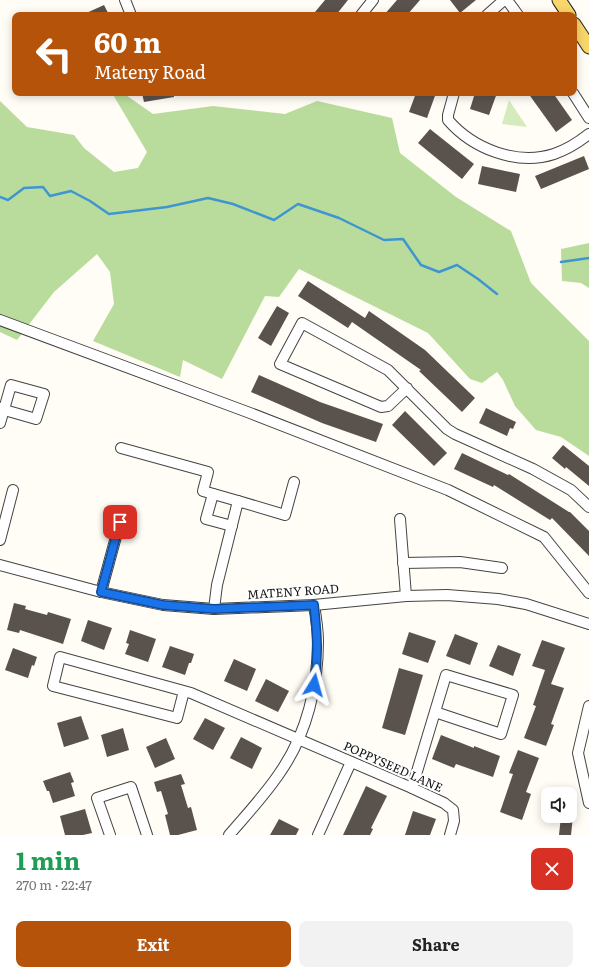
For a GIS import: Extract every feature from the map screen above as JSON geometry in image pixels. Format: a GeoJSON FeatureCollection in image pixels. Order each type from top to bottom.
{"type":"FeatureCollection","features":[{"type":"Feature","properties":{"kind":"main road"},"geometry":{"type":"LineString","coordinates":[[559,0],[566,12]]}},
{"type":"Feature","properties":{"kind":"main road"},"geometry":{"type":"LineString","coordinates":[[577,29],[589,47]]}},
{"type":"Feature","properties":{"kind":"street"},"geometry":{"type":"LineString","coordinates":[[125,0],[130,12]]}},
{"type":"Feature","properties":{"kind":"street"},"geometry":{"type":"LineString","coordinates":[[363,12],[373,0]]}},
{"type":"Feature","properties":{"kind":"street"},"geometry":{"type":"LineString","coordinates":[[490,12],[504,0]]}},
{"type":"Feature","properties":{"kind":"street"},"geometry":{"type":"LineString","coordinates":[[507,0],[516,12]]}},
{"type":"Feature","properties":{"kind":"street"},"geometry":{"type":"LineString","coordinates":[[453,96],[448,120],[472,141],[499,154],[519,158],[554,154],[569,147],[589,134]]}},
{"type":"Feature","properties":{"kind":"street"},"geometry":{"type":"LineString","coordinates":[[575,96],[589,118]]}},
{"type":"Feature","properties":{"kind":"street"},"geometry":{"type":"LineString","coordinates":[[0,320],[448,490],[544,537],[589,593]]}},
{"type":"Feature","properties":{"kind":"street"},"geometry":{"type":"LineString","coordinates":[[407,388],[388,406],[381,407],[280,364],[302,323],[388,370],[407,388],[447,429],[533,469],[571,490],[589,507]]}},
{"type":"Feature","properties":{"kind":"street"},"geometry":{"type":"LineString","coordinates":[[0,423],[2,409]]}},
{"type":"Feature","properties":{"kind":"street"},"geometry":{"type":"LineString","coordinates":[[121,448],[208,472],[203,491],[285,516],[294,482]]}},
{"type":"Feature","properties":{"kind":"street"},"geometry":{"type":"LineString","coordinates":[[1,534],[13,490]]}},
{"type":"Feature","properties":{"kind":"street"},"geometry":{"type":"LineString","coordinates":[[213,494],[206,519],[232,526]]}},
{"type":"Feature","properties":{"kind":"street"},"geometry":{"type":"LineString","coordinates":[[214,609],[217,585],[238,501]]}},
{"type":"Feature","properties":{"kind":"street"},"geometry":{"type":"LineString","coordinates":[[400,519],[406,596]]}},
{"type":"Feature","properties":{"kind":"street"},"geometry":{"type":"LineString","coordinates":[[101,592],[120,522]]}},
{"type":"Feature","properties":{"kind":"street"},"geometry":{"type":"LineString","coordinates":[[403,563],[460,562],[502,568]]}},
{"type":"Feature","properties":{"kind":"street","name":"MATENY ROAD"},"geometry":{"type":"LineString","coordinates":[[0,564],[101,592],[163,605],[214,609],[314,605],[406,596],[447,595],[498,599],[526,604],[589,624]]}},
{"type":"Feature","properties":{"kind":"street"},"geometry":{"type":"LineString","coordinates":[[229,835],[268,791],[282,770],[299,739],[309,709],[316,673],[318,640],[314,605]]}},
{"type":"Feature","properties":{"kind":"street","name":"POPPYSEED LANE"},"geometry":{"type":"LineString","coordinates":[[184,691],[177,718],[52,686],[60,657],[184,691],[191,693],[444,803],[453,810],[454,821],[450,835]]}},
{"type":"Feature","properties":{"kind":"street"},"geometry":{"type":"LineString","coordinates":[[412,788],[446,675],[513,695],[501,734],[435,712]]}},
{"type":"Feature","properties":{"kind":"street"},"geometry":{"type":"LineString","coordinates":[[589,706],[578,754],[584,765],[589,803]]}},
{"type":"Feature","properties":{"kind":"street"},"geometry":{"type":"LineString","coordinates":[[318,835],[351,762]]}},
{"type":"Feature","properties":{"kind":"street"},"geometry":{"type":"LineString","coordinates":[[110,835],[97,798],[131,787],[147,835]]}},
{"type":"Feature","properties":{"kind":"green space"},"geometry":{"type":"Polygon","coordinates":[[[114,96],[127,96],[153,114],[213,106],[285,114],[317,101],[392,118],[400,153],[456,197],[511,231],[531,283],[589,341],[589,456],[561,437],[536,430],[515,406],[503,380],[497,372],[482,383],[470,379],[428,333],[299,269],[279,297],[265,296],[222,379],[183,360],[180,377],[93,341],[114,304],[110,272],[97,254],[54,292],[17,340],[0,332],[0,101],[27,127],[74,135],[84,148],[114,172],[138,168],[147,152],[114,96]]]}},
{"type":"Feature","properties":{"kind":"green space"},"geometry":{"type":"Polygon","coordinates":[[[509,100],[527,127],[502,124],[509,100]]]}},
{"type":"Feature","properties":{"kind":"green space"},"geometry":{"type":"Polygon","coordinates":[[[589,243],[589,288],[581,283],[562,281],[561,249],[589,243]]]}},
{"type":"Feature","properties":{"kind":"building"},"geometry":{"type":"Polygon","coordinates":[[[325,0],[348,0],[338,12],[315,12],[325,0]]]}},
{"type":"Feature","properties":{"kind":"building"},"geometry":{"type":"Polygon","coordinates":[[[397,0],[420,0],[410,12],[387,12],[397,0]]]}},
{"type":"Feature","properties":{"kind":"building"},"geometry":{"type":"Polygon","coordinates":[[[450,0],[476,0],[461,12],[459,12],[450,0]]]}},
{"type":"Feature","properties":{"kind":"building"},"geometry":{"type":"Polygon","coordinates":[[[104,5],[108,12],[89,12],[104,5]]]}},
{"type":"Feature","properties":{"kind":"building"},"geometry":{"type":"Polygon","coordinates":[[[143,96],[174,96],[174,97],[144,102],[143,96]]]}},
{"type":"Feature","properties":{"kind":"building"},"geometry":{"type":"Polygon","coordinates":[[[415,96],[435,96],[427,118],[409,112],[415,96]]]}},
{"type":"Feature","properties":{"kind":"building"},"geometry":{"type":"Polygon","coordinates":[[[474,96],[496,96],[489,115],[470,109],[474,96]]]}},
{"type":"Feature","properties":{"kind":"building"},"geometry":{"type":"Polygon","coordinates":[[[530,96],[555,96],[572,120],[556,132],[530,96]]]}},
{"type":"Feature","properties":{"kind":"building"},"geometry":{"type":"Polygon","coordinates":[[[430,129],[474,164],[462,179],[418,143],[430,129]]]}},
{"type":"Feature","properties":{"kind":"building"},"geometry":{"type":"Polygon","coordinates":[[[584,156],[589,169],[541,189],[535,176],[584,156]]]}},
{"type":"Feature","properties":{"kind":"building"},"geometry":{"type":"Polygon","coordinates":[[[482,166],[520,174],[516,192],[478,184],[482,166]]]}},
{"type":"Feature","properties":{"kind":"building"},"geometry":{"type":"Polygon","coordinates":[[[308,281],[365,318],[369,311],[425,350],[475,398],[462,412],[419,371],[421,370],[352,322],[348,328],[298,296],[308,281]]]}},
{"type":"Feature","properties":{"kind":"building"},"geometry":{"type":"Polygon","coordinates":[[[277,306],[289,313],[271,346],[258,338],[277,306]]]}},
{"type":"Feature","properties":{"kind":"building"},"geometry":{"type":"Polygon","coordinates":[[[259,375],[320,402],[383,424],[376,442],[322,423],[251,392],[259,375]]]}},
{"type":"Feature","properties":{"kind":"building"},"geometry":{"type":"Polygon","coordinates":[[[486,408],[516,422],[513,429],[510,428],[507,436],[479,423],[486,408]]]}},
{"type":"Feature","properties":{"kind":"building"},"geometry":{"type":"Polygon","coordinates":[[[405,411],[447,453],[434,466],[392,425],[405,411]]]}},
{"type":"Feature","properties":{"kind":"building"},"geometry":{"type":"Polygon","coordinates":[[[563,445],[589,466],[589,486],[566,467],[565,469],[552,458],[563,445]]]}},
{"type":"Feature","properties":{"kind":"building"},"geometry":{"type":"Polygon","coordinates":[[[462,453],[508,475],[509,474],[570,512],[589,531],[589,556],[552,518],[550,520],[494,485],[493,487],[454,469],[462,453]]]}},
{"type":"Feature","properties":{"kind":"building"},"geometry":{"type":"Polygon","coordinates":[[[14,603],[26,606],[25,609],[47,615],[48,612],[71,619],[63,644],[20,630],[19,633],[7,630],[14,603]]]}},
{"type":"Feature","properties":{"kind":"building"},"geometry":{"type":"Polygon","coordinates":[[[88,620],[112,628],[104,650],[81,641],[88,620]]]}},
{"type":"Feature","properties":{"kind":"building"},"geometry":{"type":"Polygon","coordinates":[[[130,630],[156,639],[148,662],[125,654],[129,644],[126,643],[130,630]]]}},
{"type":"Feature","properties":{"kind":"building"},"geometry":{"type":"Polygon","coordinates":[[[409,632],[436,641],[428,663],[402,654],[409,632]]]}},
{"type":"Feature","properties":{"kind":"building"},"geometry":{"type":"Polygon","coordinates":[[[455,634],[478,643],[470,665],[446,656],[455,634]]]}},
{"type":"Feature","properties":{"kind":"building"},"geometry":{"type":"Polygon","coordinates":[[[542,640],[565,648],[551,684],[564,688],[551,724],[554,725],[546,746],[524,738],[536,706],[533,705],[545,670],[532,666],[542,640]]]}},
{"type":"Feature","properties":{"kind":"building"},"geometry":{"type":"Polygon","coordinates":[[[498,645],[521,654],[513,676],[489,666],[498,645]]]}},
{"type":"Feature","properties":{"kind":"building"},"geometry":{"type":"Polygon","coordinates":[[[170,646],[194,654],[185,675],[162,667],[170,646]]]}},
{"type":"Feature","properties":{"kind":"building"},"geometry":{"type":"Polygon","coordinates":[[[13,648],[37,657],[34,666],[32,665],[28,678],[5,670],[13,648]]]}},
{"type":"Feature","properties":{"kind":"building"},"geometry":{"type":"Polygon","coordinates":[[[234,659],[256,669],[247,691],[224,681],[234,659]]]}},
{"type":"Feature","properties":{"kind":"building"},"geometry":{"type":"Polygon","coordinates":[[[399,668],[423,675],[405,735],[382,728],[399,668]]]}},
{"type":"Feature","properties":{"kind":"building"},"geometry":{"type":"Polygon","coordinates":[[[266,679],[289,691],[278,712],[255,701],[266,679]]]}},
{"type":"Feature","properties":{"kind":"building"},"geometry":{"type":"Polygon","coordinates":[[[81,716],[89,739],[64,747],[57,723],[81,716]]]}},
{"type":"Feature","properties":{"kind":"building"},"geometry":{"type":"Polygon","coordinates":[[[205,718],[225,728],[213,750],[193,739],[205,718]]]}},
{"type":"Feature","properties":{"kind":"building"},"geometry":{"type":"Polygon","coordinates":[[[123,728],[129,750],[107,757],[101,735],[123,728]]]}},
{"type":"Feature","properties":{"kind":"building"},"geometry":{"type":"Polygon","coordinates":[[[441,735],[500,756],[493,777],[456,764],[454,768],[432,759],[441,735]]]}},
{"type":"Feature","properties":{"kind":"building"},"geometry":{"type":"Polygon","coordinates":[[[241,737],[262,748],[252,769],[230,758],[241,737]]]}},
{"type":"Feature","properties":{"kind":"building"},"geometry":{"type":"Polygon","coordinates":[[[166,738],[175,759],[155,768],[146,747],[166,738]]]}},
{"type":"Feature","properties":{"kind":"building"},"geometry":{"type":"Polygon","coordinates":[[[518,750],[539,758],[526,792],[531,794],[522,820],[500,812],[513,774],[509,773],[518,750]]]}},
{"type":"Feature","properties":{"kind":"building"},"geometry":{"type":"Polygon","coordinates":[[[70,772],[74,782],[71,783],[75,796],[53,803],[49,791],[47,791],[43,781],[70,772]]]}},
{"type":"Feature","properties":{"kind":"building"},"geometry":{"type":"Polygon","coordinates":[[[181,774],[185,784],[181,785],[188,808],[191,807],[197,830],[178,835],[170,835],[165,815],[168,814],[161,791],[157,792],[154,782],[181,774]]]}},
{"type":"Feature","properties":{"kind":"building"},"geometry":{"type":"Polygon","coordinates":[[[366,786],[387,796],[371,828],[373,829],[370,835],[343,835],[366,786]]]}},
{"type":"Feature","properties":{"kind":"building"},"geometry":{"type":"Polygon","coordinates":[[[85,809],[92,833],[83,835],[65,835],[60,816],[85,809]]]}},
{"type":"Feature","properties":{"kind":"building"},"geometry":{"type":"Polygon","coordinates":[[[413,811],[436,819],[430,835],[405,835],[413,811]]]}},
{"type":"Feature","properties":{"kind":"building"},"geometry":{"type":"Polygon","coordinates":[[[279,819],[299,829],[296,835],[270,835],[279,819]]]}},
{"type":"Feature","properties":{"kind":"building"},"geometry":{"type":"Polygon","coordinates":[[[560,823],[572,823],[571,835],[559,835],[560,823]]]}},
{"type":"Feature","properties":{"kind":"waterway"},"geometry":{"type":"LineString","coordinates":[[0,197],[8,200],[24,188],[43,187],[50,196],[71,191],[90,201],[109,214],[167,207],[208,198],[233,204],[274,220],[298,204],[339,218],[384,240],[403,239],[421,265],[439,272],[457,265],[497,294]]}},
{"type":"Feature","properties":{"kind":"waterway"},"geometry":{"type":"LineString","coordinates":[[561,262],[589,258]]}},
{"type":"Feature","properties":{"kind":"route"},"geometry":{"type":"LineString","coordinates":[[120,522],[101,592],[163,605],[214,609],[314,605],[318,640],[314,685]]}}]}
